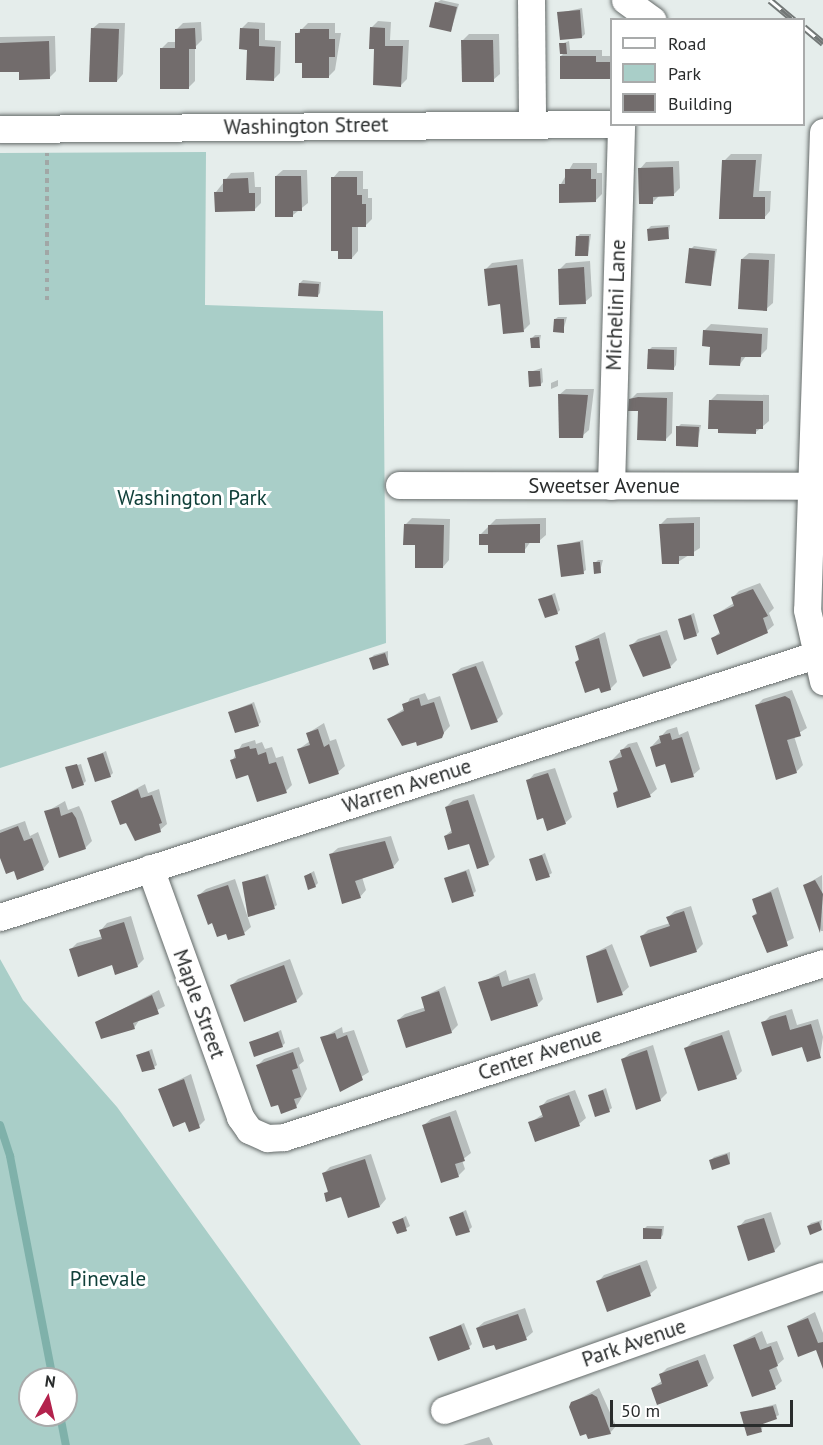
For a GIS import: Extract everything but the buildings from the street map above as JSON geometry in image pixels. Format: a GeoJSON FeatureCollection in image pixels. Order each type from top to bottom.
{"type":"FeatureCollection","features":[{"type":"Feature","properties":{"kind":"street"},"geometry":{"type":"LineString","coordinates":[[531,0],[532,123]]}},
{"type":"Feature","properties":{"kind":"street"},"geometry":{"type":"LineString","coordinates":[[625,0],[650,18]]}},
{"type":"Feature","properties":{"kind":"street"},"geometry":{"type":"LineString","coordinates":[[805,123],[823,123]]}},
{"type":"Feature","properties":{"kind":"street","name":"Washington Street"},"geometry":{"type":"LineString","coordinates":[[0,129],[610,124]]}},
{"type":"Feature","properties":{"kind":"street","name":"Michelini Lane"},"geometry":{"type":"LineString","coordinates":[[611,486],[621,126]]}},
{"type":"Feature","properties":{"kind":"street"},"geometry":{"type":"LineString","coordinates":[[823,132],[818,386],[810,486],[807,610],[815,655],[823,681]]}},
{"type":"Feature","properties":{"kind":"street","name":"Sweetser Avenue"},"geometry":{"type":"LineString","coordinates":[[399,485],[810,486]]}},
{"type":"Feature","properties":{"kind":"street","name":"Warren Avenue"},"geometry":{"type":"LineString","coordinates":[[0,917],[815,655]]}},
{"type":"Feature","properties":{"kind":"street","name":"Maple Street"},"geometry":{"type":"LineString","coordinates":[[150,868],[240,1117],[257,1135]]}},
{"type":"Feature","properties":{"kind":"street","name":"Center Avenue"},"geometry":{"type":"LineString","coordinates":[[257,1135],[284,1137],[823,963]]}},
{"type":"Feature","properties":{"kind":"street","name":"Park Avenue"},"geometry":{"type":"LineString","coordinates":[[444,1410],[823,1276]]}},
{"type":"Feature","properties":{"kind":"path"},"geometry":{"type":"LineString","coordinates":[[47,129],[47,300]]}},
{"type":"Feature","properties":{"kind":"green space","name":"Washington Park"},"geometry":{"type":"Polygon","coordinates":[[[206,152],[205,305],[383,311],[386,643],[0,768],[0,153],[206,152]]]}},
{"type":"Feature","properties":{"kind":"green space","name":"Pinevale"},"geometry":{"type":"Polygon","coordinates":[[[0,959],[23,1000],[117,1107],[361,1445],[0,1445],[0,959]]]}},
{"type":"Feature","properties":{"kind":"waterway"},"geometry":{"type":"LineString","coordinates":[[0,1125],[10,1156],[51,1367]]}},
{"type":"Feature","properties":{"kind":"waterway"},"geometry":{"type":"LineString","coordinates":[[62,1427],[66,1445]]}},
{"type":"Feature","properties":{"kind":"railway"},"geometry":{"type":"LineString","coordinates":[[770,0],[792,18]]}},
{"type":"Feature","properties":{"kind":"railway"},"geometry":{"type":"LineString","coordinates":[[805,28],[823,43]]}}]}
